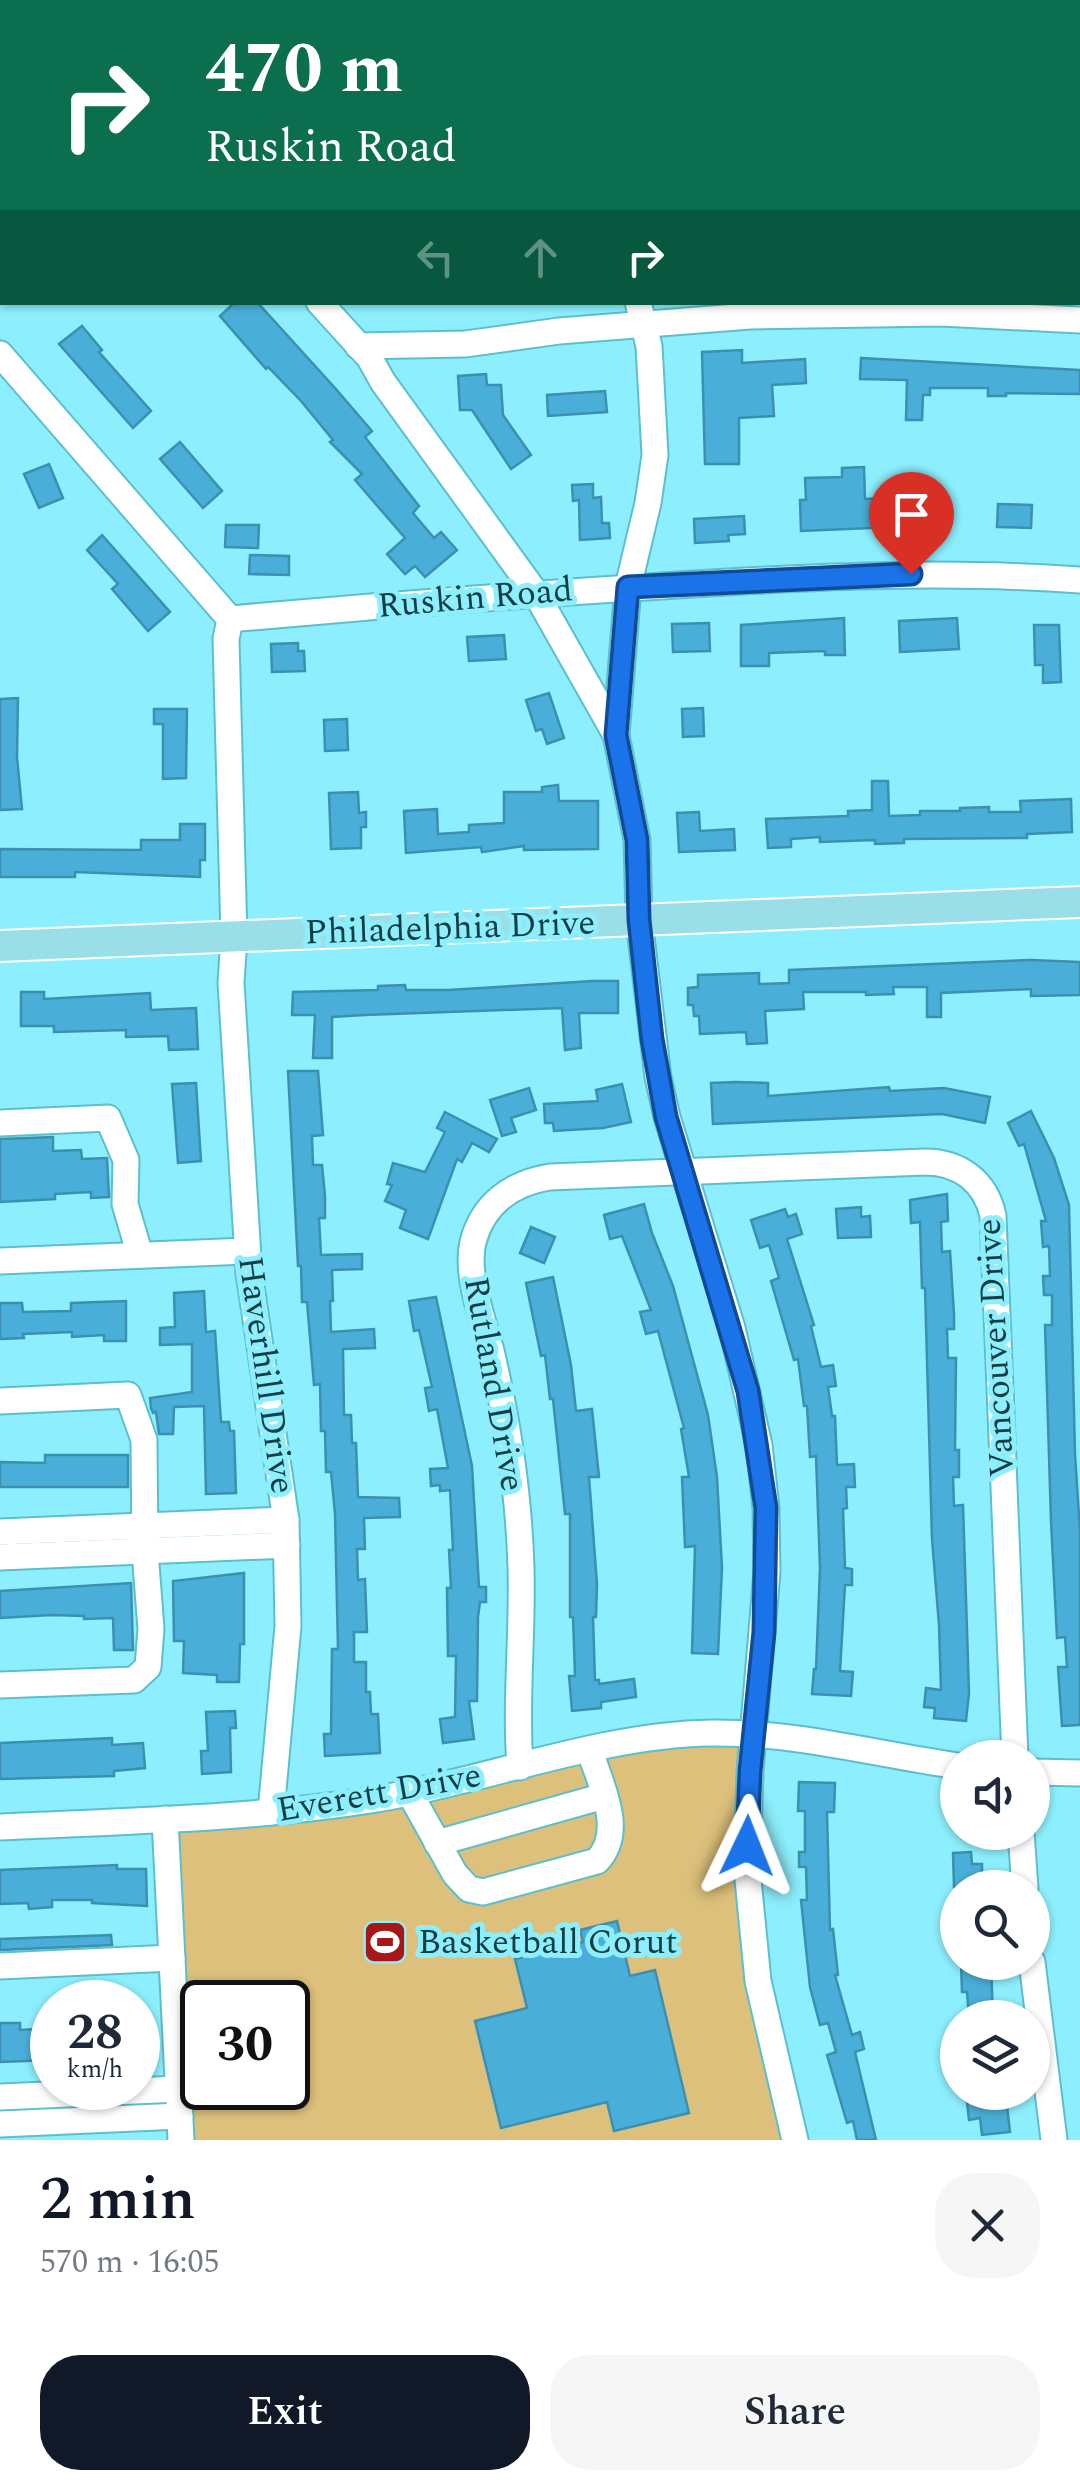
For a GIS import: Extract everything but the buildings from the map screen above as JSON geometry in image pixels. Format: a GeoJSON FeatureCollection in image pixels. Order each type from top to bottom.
{"type":"FeatureCollection","features":[{"type":"Feature","properties":{"kind":"main road","name":"Philadelphia Drive"},"geometry":{"type":"LineString","coordinates":[[0,946],[1080,902]]}},
{"type":"Feature","properties":{"kind":"street"},"geometry":{"type":"LineString","coordinates":[[0,10],[0,21]]}},
{"type":"Feature","properties":{"kind":"street"},"geometry":{"type":"LineString","coordinates":[[322,305],[358,346],[535,592],[616,735]]}},
{"type":"Feature","properties":{"kind":"street"},"geometry":{"type":"LineString","coordinates":[[358,346],[465,344],[640,313],[941,313],[1080,320]]}},
{"type":"Feature","properties":{"kind":"street"},"geometry":{"type":"LineString","coordinates":[[640,313],[654,390],[655,455],[628,587],[616,735],[637,840],[639,920],[658,1077],[732,1328],[758,1445],[766,1508],[768,1572],[747,1824],[752,1934],[766,2024],[795,2140]]}},
{"type":"Feature","properties":{"kind":"street"},"geometry":{"type":"LineString","coordinates":[[0,354],[230,619]]}},
{"type":"Feature","properties":{"kind":"street","name":"Ruskin Road"},"geometry":{"type":"LineString","coordinates":[[230,619],[535,592],[876,575],[1080,580]]}},
{"type":"Feature","properties":{"kind":"street","name":"Haverhill Drive"},"geometry":{"type":"LineString","coordinates":[[230,619],[226,638],[232,984],[247,1250],[286,1532],[288,1626],[271,1812]]}},
{"type":"Feature","properties":{"kind":"street"},"geometry":{"type":"LineString","coordinates":[[0,1123],[108,1118],[126,1160],[125,1204],[140,1255]]}},
{"type":"Feature","properties":{"kind":"street","name":"Vancouver Drive"},"geometry":{"type":"LineString","coordinates":[[683,1172],[937,1162],[972,1177],[987,1198],[993,1216],[1014,1740]]}},
{"type":"Feature","properties":{"kind":"street","name":"Rutland Drive"},"geometry":{"type":"LineString","coordinates":[[520,1767],[521,1567],[517,1514],[508,1435],[472,1266],[473,1243],[496,1200],[532,1180],[683,1172]]}},
{"type":"Feature","properties":{"kind":"street"},"geometry":{"type":"LineString","coordinates":[[0,1261],[247,1250]]}},
{"type":"Feature","properties":{"kind":"street"},"geometry":{"type":"LineString","coordinates":[[0,1401],[128,1395],[144,1440],[144,1538],[151,1630],[148,1666],[134,1680],[0,1686]]}},
{"type":"Feature","properties":{"kind":"street"},"geometry":{"type":"LineString","coordinates":[[0,1532],[144,1538],[286,1532]]}},
{"type":"Feature","properties":{"kind":"street"},"geometry":{"type":"LineString","coordinates":[[0,1557],[144,1538]]}},
{"type":"Feature","properties":{"kind":"street","name":"Everett Drive"},"geometry":{"type":"LineString","coordinates":[[0,1826],[271,1812],[409,1792],[590,1751],[682,1735],[797,1737],[940,1763]]}},
{"type":"Feature","properties":{"kind":"street"},"geometry":{"type":"LineString","coordinates":[[409,1792],[455,1874],[469,1889],[483,1892],[598,1861],[610,1839],[611,1822],[590,1751]]}},
{"type":"Feature","properties":{"kind":"street"},"geometry":{"type":"LineString","coordinates":[[1050,1772],[1080,1772]]}},
{"type":"Feature","properties":{"kind":"street"},"geometry":{"type":"LineString","coordinates":[[438,1843],[604,1796]]}},
{"type":"Feature","properties":{"kind":"street"},"geometry":{"type":"LineString","coordinates":[[0,2124],[180,2128],[165,1818]]}},
{"type":"Feature","properties":{"kind":"street"},"geometry":{"type":"LineString","coordinates":[[0,1966],[172,1958]]}},
{"type":"Feature","properties":{"kind":"street"},"geometry":{"type":"LineString","coordinates":[[1034,1980],[1054,2140]]}},
{"type":"Feature","properties":{"kind":"street"},"geometry":{"type":"LineString","coordinates":[[0,2097],[179,2089]]}},
{"type":"Feature","properties":{"kind":"shaded area"},"geometry":{"type":"Polygon","coordinates":[[[754,1734],[761,1997],[795,2140],[181,2140],[165,1819],[445,1784],[754,1734]]]}},
{"type":"Feature","properties":{"kind":"place","name":"Basketball Corut"},"geometry":{"type":"Point","coordinates":[385,1942]}},
{"type":"Feature","properties":{"kind":"route"},"geometry":{"type":"LineString","coordinates":[[747,1846],[768,1572],[766,1508],[748,1391],[666,1117],[652,1039],[639,920],[637,840],[616,735],[628,587],[911,574]]}}]}
